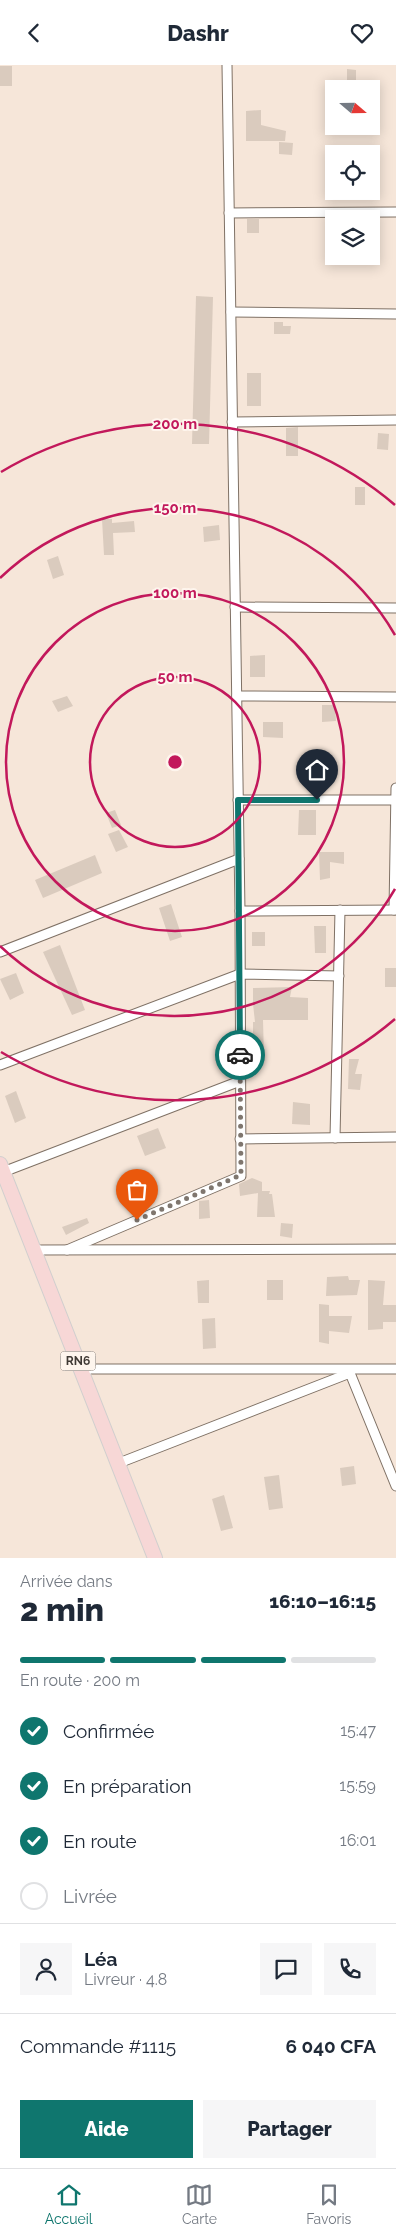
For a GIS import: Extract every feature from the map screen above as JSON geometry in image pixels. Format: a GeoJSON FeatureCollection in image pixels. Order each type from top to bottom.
{"type":"FeatureCollection","features":[{"type":"Feature","properties":{"kind":"main road","name":"RN6"},"geometry":{"type":"LineString","coordinates":[[2,1168],[156,1558]]}},
{"type":"Feature","properties":{"kind":"street"},"geometry":{"type":"LineString","coordinates":[[67,1250],[241,1175],[240,911],[227,65]]}},
{"type":"Feature","properties":{"kind":"street"},"geometry":{"type":"LineString","coordinates":[[229,213],[396,212]]}},
{"type":"Feature","properties":{"kind":"street"},"geometry":{"type":"LineString","coordinates":[[231,312],[396,314]]}},
{"type":"Feature","properties":{"kind":"street"},"geometry":{"type":"LineString","coordinates":[[232,421],[396,420]]}},
{"type":"Feature","properties":{"kind":"street"},"geometry":{"type":"LineString","coordinates":[[235,607],[396,608]]}},
{"type":"Feature","properties":{"kind":"street"},"geometry":{"type":"LineString","coordinates":[[237,696],[396,697]]}},
{"type":"Feature","properties":{"kind":"street"},"geometry":{"type":"LineString","coordinates":[[240,911],[395,910],[396,788]]}},
{"type":"Feature","properties":{"kind":"street"},"geometry":{"type":"LineString","coordinates":[[238,800],[396,800]]}},
{"type":"Feature","properties":{"kind":"street"},"geometry":{"type":"LineString","coordinates":[[0,952],[239,859]]}},
{"type":"Feature","properties":{"kind":"street"},"geometry":{"type":"LineString","coordinates":[[335,1138],[340,911]]}},
{"type":"Feature","properties":{"kind":"street"},"geometry":{"type":"LineString","coordinates":[[0,1065],[240,974],[338,976]]}},
{"type":"Feature","properties":{"kind":"street"},"geometry":{"type":"LineString","coordinates":[[2,1168],[240,1081]]}},
{"type":"Feature","properties":{"kind":"street"},"geometry":{"type":"LineString","coordinates":[[240,1139],[396,1137]]}},
{"type":"Feature","properties":{"kind":"street"},"geometry":{"type":"LineString","coordinates":[[34,1250],[396,1249]]}},
{"type":"Feature","properties":{"kind":"street"},"geometry":{"type":"LineString","coordinates":[[82,1369],[396,1369]]}},
{"type":"Feature","properties":{"kind":"street"},"geometry":{"type":"LineString","coordinates":[[118,1463],[350,1373],[393,1472],[396,1486]]}},
{"type":"Feature","properties":{"kind":"building"},"geometry":{"type":"Polygon","coordinates":[[[0,66],[12,66],[12,86],[0,86],[0,66]]]}},
{"type":"Feature","properties":{"kind":"building"},"geometry":{"type":"Polygon","coordinates":[[[347,69],[356,70],[356,80],[347,80],[347,69]]]}},
{"type":"Feature","properties":{"kind":"building"},"geometry":{"type":"Polygon","coordinates":[[[261,110],[261,125],[286,131],[285,141],[246,141],[246,111],[261,110]]]}},
{"type":"Feature","properties":{"kind":"building"},"geometry":{"type":"Polygon","coordinates":[[[279,142],[293,143],[292,155],[279,154],[279,142]]]}},
{"type":"Feature","properties":{"kind":"building"},"geometry":{"type":"Polygon","coordinates":[[[247,219],[259,219],[259,233],[247,233],[247,219]]]}},
{"type":"Feature","properties":{"kind":"building"},"geometry":{"type":"Polygon","coordinates":[[[196,296],[213,297],[209,444],[192,444],[196,296]]]}},
{"type":"Feature","properties":{"kind":"building"},"geometry":{"type":"Polygon","coordinates":[[[274,322],[283,322],[283,326],[291,326],[290,334],[274,334],[274,322]]]}},
{"type":"Feature","properties":{"kind":"building"},"geometry":{"type":"Polygon","coordinates":[[[247,373],[261,373],[261,406],[247,406],[247,373]]]}},
{"type":"Feature","properties":{"kind":"building"},"geometry":{"type":"Polygon","coordinates":[[[298,427],[298,456],[286,456],[286,428],[298,427]]]}},
{"type":"Feature","properties":{"kind":"building"},"geometry":{"type":"Polygon","coordinates":[[[378,433],[389,434],[388,450],[377,449],[378,433]]]}},
{"type":"Feature","properties":{"kind":"building"},"geometry":{"type":"Polygon","coordinates":[[[355,487],[365,487],[365,505],[355,505],[355,487]]]}},
{"type":"Feature","properties":{"kind":"building"},"geometry":{"type":"Polygon","coordinates":[[[102,519],[112,519],[112,523],[134,521],[135,532],[113,533],[114,555],[104,555],[102,519]]]}},
{"type":"Feature","properties":{"kind":"building"},"geometry":{"type":"Polygon","coordinates":[[[219,525],[220,540],[204,542],[203,527],[219,525]]]}},
{"type":"Feature","properties":{"kind":"building"},"geometry":{"type":"Polygon","coordinates":[[[58,556],[64,575],[53,579],[47,560],[58,556]]]}},
{"type":"Feature","properties":{"kind":"building"},"geometry":{"type":"Polygon","coordinates":[[[265,655],[265,677],[250,677],[250,656],[265,655]]]}},
{"type":"Feature","properties":{"kind":"building"},"geometry":{"type":"Polygon","coordinates":[[[67,696],[73,706],[58,712],[52,701],[67,696]]]}},
{"type":"Feature","properties":{"kind":"building"},"geometry":{"type":"Polygon","coordinates":[[[322,705],[335,705],[336,721],[322,722],[322,705]]]}},
{"type":"Feature","properties":{"kind":"building"},"geometry":{"type":"Polygon","coordinates":[[[263,722],[283,722],[283,738],[263,737],[263,722]]]}},
{"type":"Feature","properties":{"kind":"building"},"geometry":{"type":"Polygon","coordinates":[[[115,810],[121,825],[112,828],[106,813],[115,810]]]}},
{"type":"Feature","properties":{"kind":"building"},"geometry":{"type":"Polygon","coordinates":[[[299,810],[316,810],[316,835],[298,835],[299,810]]]}},
{"type":"Feature","properties":{"kind":"building"},"geometry":{"type":"Polygon","coordinates":[[[119,830],[128,847],[116,852],[108,834],[119,830]]]}},
{"type":"Feature","properties":{"kind":"building"},"geometry":{"type":"Polygon","coordinates":[[[319,852],[344,852],[344,864],[330,862],[330,878],[320,880],[319,852]]]}},
{"type":"Feature","properties":{"kind":"building"},"geometry":{"type":"Polygon","coordinates":[[[95,855],[102,873],[43,898],[35,880],[95,855]]]}},
{"type":"Feature","properties":{"kind":"building"},"geometry":{"type":"Polygon","coordinates":[[[171,904],[182,937],[170,941],[159,908],[171,904]]]}},
{"type":"Feature","properties":{"kind":"building"},"geometry":{"type":"Polygon","coordinates":[[[314,926],[326,926],[326,953],[315,953],[314,926]]]}},
{"type":"Feature","properties":{"kind":"building"},"geometry":{"type":"Polygon","coordinates":[[[252,932],[265,932],[265,946],[252,946],[252,932]]]}},
{"type":"Feature","properties":{"kind":"building"},"geometry":{"type":"Polygon","coordinates":[[[60,945],[85,1010],[72,1015],[43,952],[60,945]]]}},
{"type":"Feature","properties":{"kind":"building"},"geometry":{"type":"Polygon","coordinates":[[[385,968],[396,968],[396,987],[385,987],[385,968]]]}},
{"type":"Feature","properties":{"kind":"building"},"geometry":{"type":"Polygon","coordinates":[[[16,973],[24,993],[10,1000],[0,979],[16,973]]]}},
{"type":"Feature","properties":{"kind":"building"},"geometry":{"type":"Polygon","coordinates":[[[292,987],[290,997],[308,998],[308,1020],[263,1020],[264,1056],[253,1055],[253,1022],[255,1022],[253,988],[292,987]]]}},
{"type":"Feature","properties":{"kind":"building"},"geometry":{"type":"Polygon","coordinates":[[[349,1059],[359,1059],[355,1074],[362,1074],[360,1090],[348,1089],[349,1059]]]}},
{"type":"Feature","properties":{"kind":"building"},"geometry":{"type":"Polygon","coordinates":[[[16,1091],[26,1118],[15,1123],[5,1096],[16,1091]]]}},
{"type":"Feature","properties":{"kind":"building"},"geometry":{"type":"Polygon","coordinates":[[[293,1102],[310,1104],[310,1125],[292,1124],[293,1102]]]}},
{"type":"Feature","properties":{"kind":"building"},"geometry":{"type":"Polygon","coordinates":[[[158,1128],[166,1148],[145,1156],[137,1136],[158,1128]]]}},
{"type":"Feature","properties":{"kind":"building"},"geometry":{"type":"Polygon","coordinates":[[[252,1178],[262,1182],[262,1191],[270,1191],[269,1194],[272,1194],[275,1217],[257,1217],[258,1193],[240,1196],[239,1184],[252,1178]]]}},
{"type":"Feature","properties":{"kind":"building"},"geometry":{"type":"Polygon","coordinates":[[[209,1200],[210,1218],[199,1219],[199,1201],[209,1200]]]}},
{"type":"Feature","properties":{"kind":"building"},"geometry":{"type":"Polygon","coordinates":[[[87,1218],[89,1223],[66,1235],[62,1227],[87,1218]]]}},
{"type":"Feature","properties":{"kind":"building"},"geometry":{"type":"Polygon","coordinates":[[[281,1223],[293,1224],[292,1238],[280,1236],[281,1223]]]}},
{"type":"Feature","properties":{"kind":"building"},"geometry":{"type":"Polygon","coordinates":[[[348,1276],[349,1280],[360,1280],[357,1295],[326,1296],[327,1277],[348,1276]]]}},
{"type":"Feature","properties":{"kind":"building"},"geometry":{"type":"Polygon","coordinates":[[[209,1280],[209,1303],[198,1303],[197,1281],[209,1280]]]}},
{"type":"Feature","properties":{"kind":"building"},"geometry":{"type":"Polygon","coordinates":[[[267,1280],[283,1280],[283,1300],[267,1300],[267,1280]]]}},
{"type":"Feature","properties":{"kind":"building"},"geometry":{"type":"Polygon","coordinates":[[[368,1280],[385,1281],[383,1305],[396,1305],[396,1322],[383,1322],[383,1329],[368,1330],[368,1280]]]}},
{"type":"Feature","properties":{"kind":"building"},"geometry":{"type":"Polygon","coordinates":[[[319,1304],[329,1305],[329,1316],[352,1316],[349,1333],[329,1331],[329,1344],[319,1342],[319,1304]]]}},
{"type":"Feature","properties":{"kind":"building"},"geometry":{"type":"Polygon","coordinates":[[[215,1318],[216,1348],[203,1349],[202,1319],[215,1318]]]}},
{"type":"Feature","properties":{"kind":"building"},"geometry":{"type":"Polygon","coordinates":[[[354,1466],[356,1484],[342,1486],[340,1468],[354,1466]]]}},
{"type":"Feature","properties":{"kind":"building"},"geometry":{"type":"Polygon","coordinates":[[[279,1475],[283,1508],[269,1510],[264,1477],[279,1475]]]}},
{"type":"Feature","properties":{"kind":"building"},"geometry":{"type":"Polygon","coordinates":[[[224,1495],[233,1528],[221,1531],[212,1499],[224,1495]]]}},
{"type":"Feature","properties":{"kind":"way so far"},"geometry":{"type":"LineString","coordinates":[[137,1220],[241,1175],[240,1055]]}},
{"type":"Feature","properties":{"kind":"route"},"geometry":{"type":"LineString","coordinates":[[240,1055],[238,800],[317,800]]}}]}
